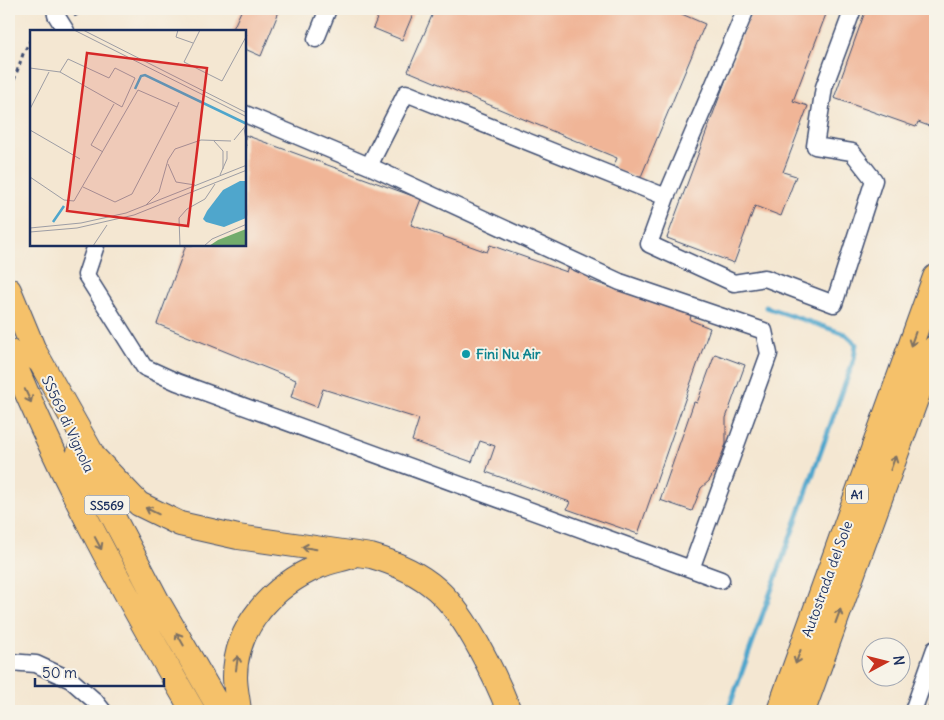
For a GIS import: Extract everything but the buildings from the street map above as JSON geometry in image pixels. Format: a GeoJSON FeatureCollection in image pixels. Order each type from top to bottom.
{"type":"FeatureCollection","features":[{"type":"Feature","properties":{"kind":"highway","name":"Autostrada del Sole"},"geometry":{"type":"LineString","coordinates":[[779,711],[935,277]]}},
{"type":"Feature","properties":{"kind":"highway","name":"SS569 di Vignola"},"geometry":{"type":"LineString","coordinates":[[9,290],[31,345],[77,448],[158,602],[221,711]]}},
{"type":"Feature","properties":{"kind":"highway"},"geometry":{"type":"LineString","coordinates":[[31,345],[94,457],[139,504],[180,524],[238,537],[393,562],[417,574],[440,592],[457,609],[490,667],[509,711]]}},
{"type":"Feature","properties":{"kind":"highway","name":"Autostrada del Sole"},"geometry":{"type":"LineString","coordinates":[[803,711],[935,347]]}},
{"type":"Feature","properties":{"kind":"highway","name":"SS569 di Vignola"},"geometry":{"type":"LineString","coordinates":[[9,351],[26,392],[90,527],[193,711]]}},
{"type":"Feature","properties":{"kind":"highway"},"geometry":{"type":"LineString","coordinates":[[239,711],[235,676],[238,655],[242,637],[262,606],[293,579],[320,565],[358,555]]}},
{"type":"Feature","properties":{"kind":"street"},"geometry":{"type":"LineString","coordinates":[[55,9],[65,30]]}},
{"type":"Feature","properties":{"kind":"street"},"geometry":{"type":"LineString","coordinates":[[316,39],[328,9]]}},
{"type":"Feature","properties":{"kind":"street"},"geometry":{"type":"LineString","coordinates":[[746,9],[666,197],[649,244],[734,283],[765,278],[834,304],[874,180],[852,152],[815,146],[824,87],[853,9]]}},
{"type":"Feature","properties":{"kind":"street"},"geometry":{"type":"LineString","coordinates":[[369,166],[406,93],[666,197]]}},
{"type":"Feature","properties":{"kind":"street"},"geometry":{"type":"LineString","coordinates":[[246,114],[369,166],[620,282],[764,331],[769,354],[691,569]]}},
{"type":"Feature","properties":{"kind":"street"},"geometry":{"type":"LineString","coordinates":[[96,246],[86,275],[144,367],[177,382],[721,580]]}},
{"type":"Feature","properties":{"kind":"street"},"geometry":{"type":"LineString","coordinates":[[913,711],[935,649]]}},
{"type":"Feature","properties":{"kind":"street"},"geometry":{"type":"LineString","coordinates":[[12,659],[36,664],[72,680],[103,711]]}},
{"type":"Feature","properties":{"kind":"path"},"geometry":{"type":"LineString","coordinates":[[75,16],[87,9]]}},
{"type":"Feature","properties":{"kind":"path"},"geometry":{"type":"LineString","coordinates":[[9,96],[22,54],[30,41]]}},
{"type":"Feature","properties":{"kind":"waterway"},"geometry":{"type":"LineString","coordinates":[[728,711],[854,359],[856,344],[845,334],[766,307]]}},
{"type":"Feature","properties":{"kind":"place","name":"Fini Nu Air"},"geometry":{"type":"Point","coordinates":[466,354]}}]}
